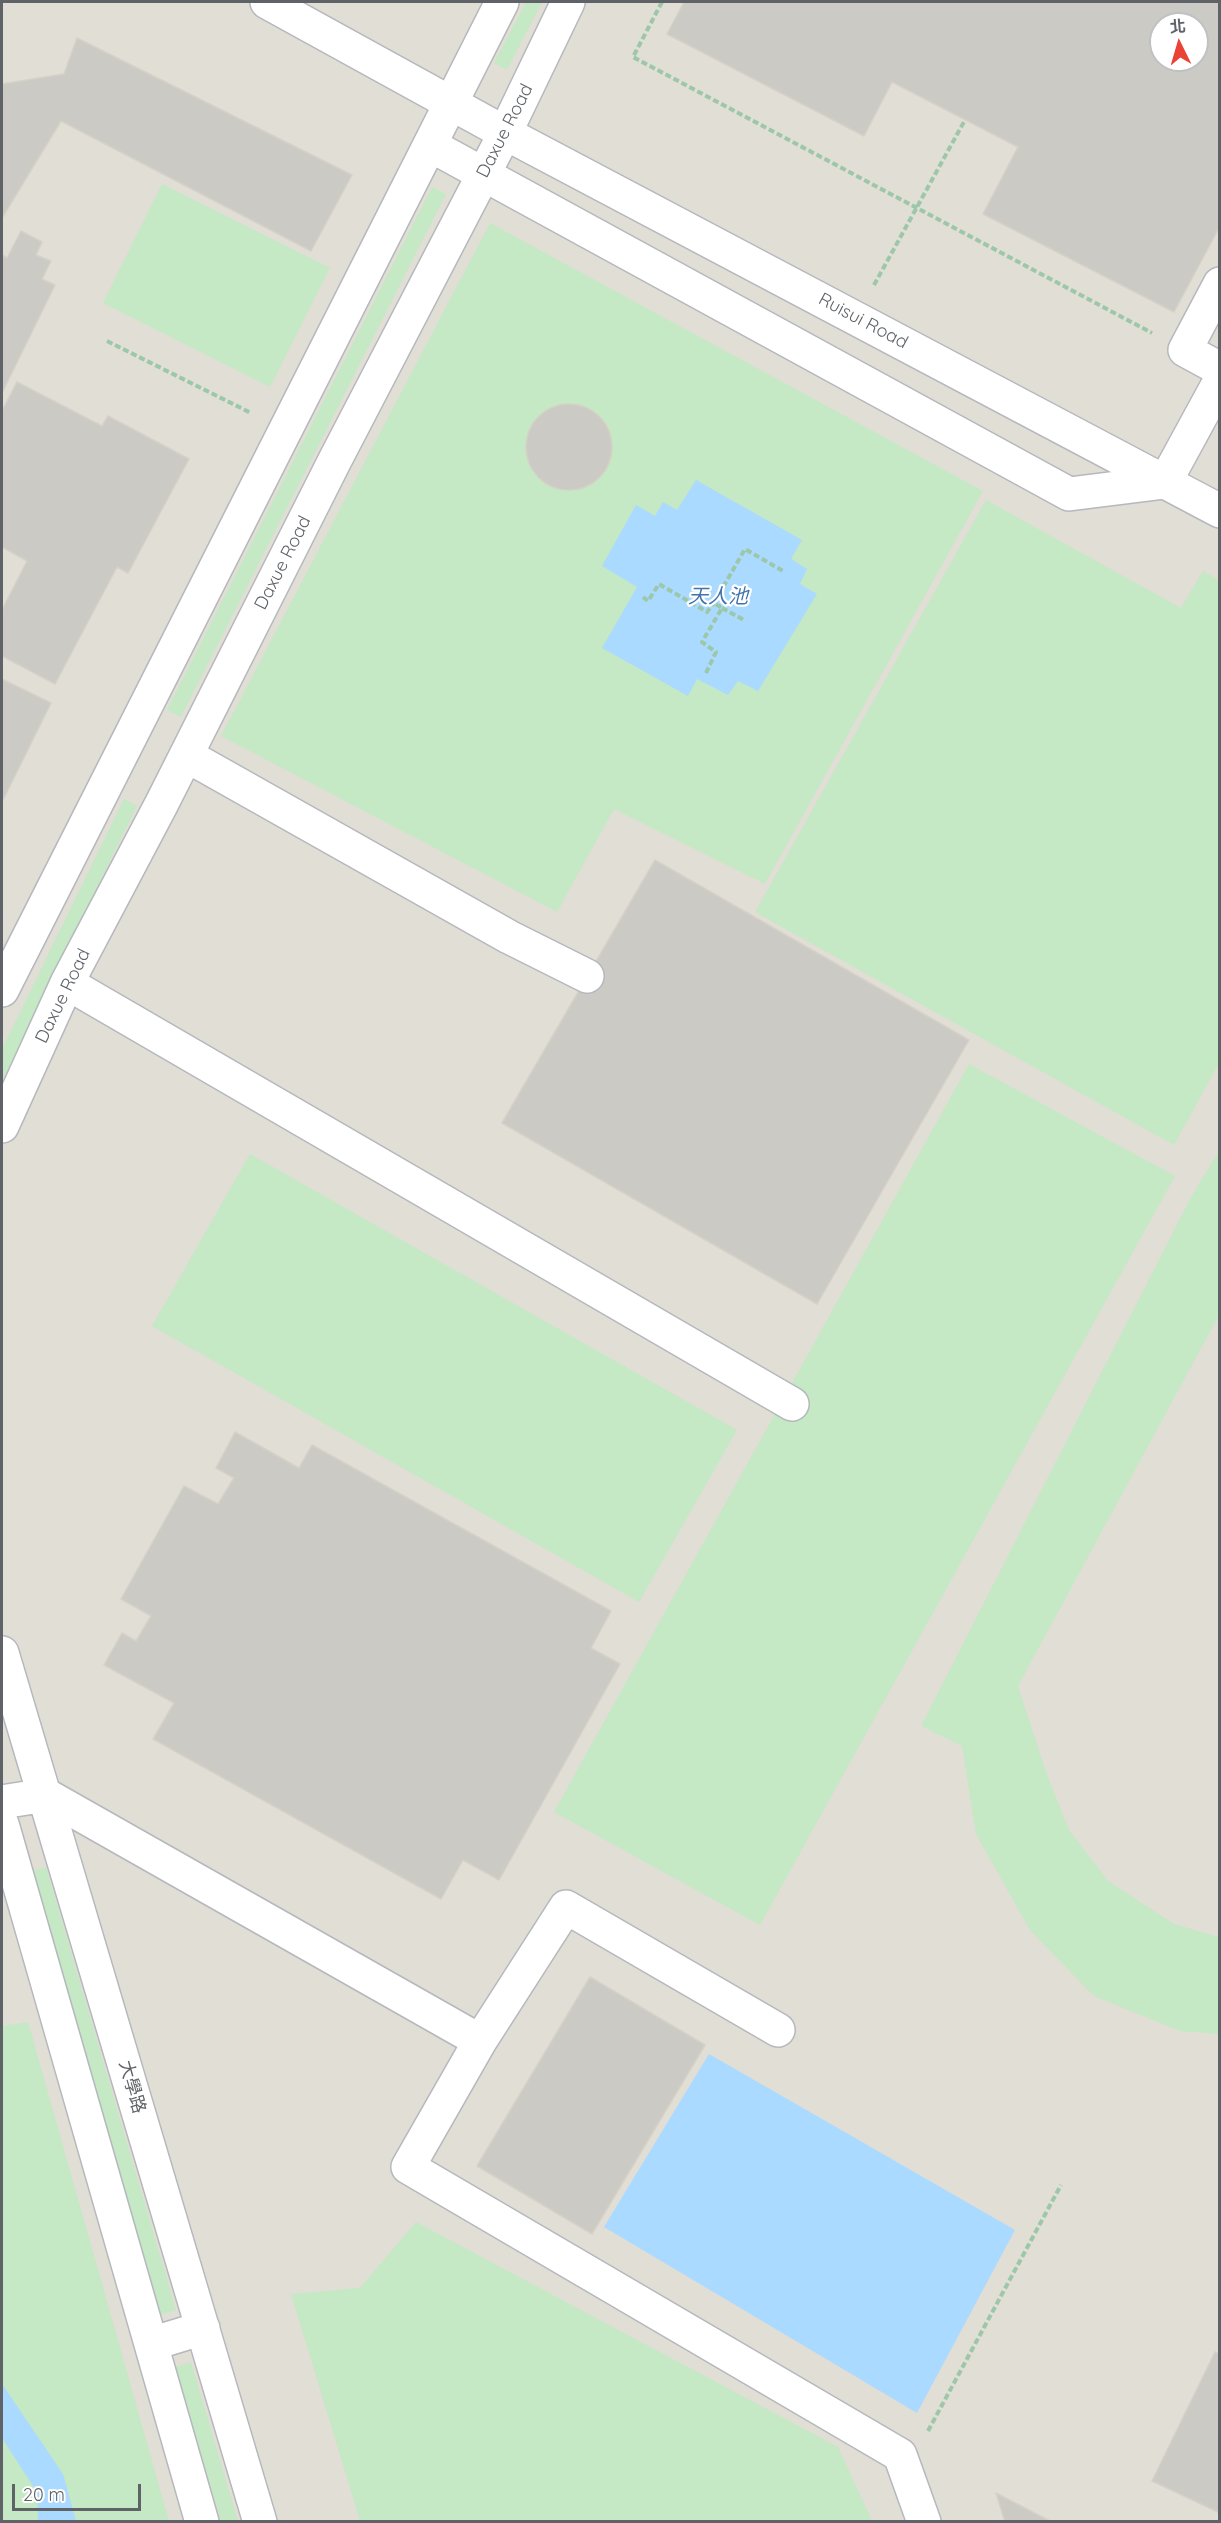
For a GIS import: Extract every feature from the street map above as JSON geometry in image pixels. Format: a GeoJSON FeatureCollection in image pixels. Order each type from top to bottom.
{"type":"FeatureCollection","features":[{"type":"Feature","properties":{"kind":"street","name":"Ruisui Road"},"geometry":{"type":"LineString","coordinates":[[267,2],[505,133],[1220,511]]}},
{"type":"Feature","properties":{"kind":"street"},"geometry":{"type":"LineString","coordinates":[[2,990],[502,2]]}},
{"type":"Feature","properties":{"kind":"street","name":"Daxue Road"},"geometry":{"type":"LineString","coordinates":[[2,1126],[67,983],[505,133],[568,2]]}},
{"type":"Feature","properties":{"kind":"street"},"geometry":{"type":"LineString","coordinates":[[430,145],[1069,494],[1165,482],[1220,381]]}},
{"type":"Feature","properties":{"kind":"street"},"geometry":{"type":"LineString","coordinates":[[1220,284],[1185,350],[1220,369]]}},
{"type":"Feature","properties":{"kind":"street"},"geometry":{"type":"LineString","coordinates":[[186,755],[509,937],[587,976]]}},
{"type":"Feature","properties":{"kind":"street"},"geometry":{"type":"LineString","coordinates":[[67,983],[792,1404]]}},
{"type":"Feature","properties":{"kind":"street","name":"大學路"},"geometry":{"type":"LineString","coordinates":[[2,1653],[260,2522]]}},
{"type":"Feature","properties":{"kind":"street"},"geometry":{"type":"LineString","coordinates":[[2,1802],[46,1795],[480,2041]]}},
{"type":"Feature","properties":{"kind":"street"},"geometry":{"type":"LineString","coordinates":[[2,1824],[202,2522]]}},
{"type":"Feature","properties":{"kind":"street"},"geometry":{"type":"LineString","coordinates":[[778,2031],[566,1907],[480,2041],[408,2167],[900,2455],[924,2522]]}},
{"type":"Feature","properties":{"kind":"street"},"geometry":{"type":"LineString","coordinates":[[151,2344],[203,2328]]}},
{"type":"Feature","properties":{"kind":"path"},"geometry":{"type":"LineString","coordinates":[[662,2],[633,57],[1185,350]]}},
{"type":"Feature","properties":{"kind":"path"},"geometry":{"type":"LineString","coordinates":[[856,317],[965,120]]}},
{"type":"Feature","properties":{"kind":"path"},"geometry":{"type":"LineString","coordinates":[[106,342],[285,430]]}},
{"type":"Feature","properties":{"kind":"path"},"geometry":{"type":"LineString","coordinates":[[643,597],[648,601],[658,584],[707,612],[745,549],[783,571]]}},
{"type":"Feature","properties":{"kind":"path"},"geometry":{"type":"LineString","coordinates":[[714,603],[744,620]]}},
{"type":"Feature","properties":{"kind":"path"},"geometry":{"type":"LineString","coordinates":[[706,673],[716,652],[702,642],[722,608]]}},
{"type":"Feature","properties":{"kind":"path"},"geometry":{"type":"LineString","coordinates":[[906,2472],[1061,2185]]}},
{"type":"Feature","properties":{"kind":"shaded area"},"geometry":{"type":"Polygon","coordinates":[[[2,2],[1219,2],[1219,2521],[2,2521],[2,2]]]}},
{"type":"Feature","properties":{"kind":"green space"},"geometry":{"type":"Polygon","coordinates":[[[526,2],[542,2],[507,70],[494,63],[526,2]]]}},
{"type":"Feature","properties":{"kind":"green space"},"geometry":{"type":"Polygon","coordinates":[[[162,184],[330,268],[270,387],[103,303],[162,184]]]}},
{"type":"Feature","properties":{"kind":"green space"},"geometry":{"type":"Polygon","coordinates":[[[432,187],[446,194],[181,717],[167,710],[432,187]]]}},
{"type":"Feature","properties":{"kind":"green space"},"geometry":{"type":"Polygon","coordinates":[[[490,223],[983,491],[765,884],[614,809],[557,912],[221,736],[490,223]]]}},
{"type":"Feature","properties":{"kind":"green space"},"geometry":{"type":"Polygon","coordinates":[[[986,500],[1181,608],[1203,571],[1219,580],[1219,1063],[1174,1145],[755,912],[986,500]]]}},
{"type":"Feature","properties":{"kind":"green space"},"geometry":{"type":"Polygon","coordinates":[[[124,799],[137,806],[2,1081],[2,1049],[124,799]]]}},
{"type":"Feature","properties":{"kind":"green space"},"geometry":{"type":"Polygon","coordinates":[[[969,1064],[1175,1176],[760,1925],[554,1812],[969,1064]]]}},
{"type":"Feature","properties":{"kind":"green space"},"geometry":{"type":"Polygon","coordinates":[[[1219,1151],[1219,1315],[1018,1686],[1046,1772],[1069,1830],[1108,1881],[1174,1924],[1219,1937],[1219,2034],[1180,2031],[1094,1996],[1030,1930],[976,1834],[962,1746],[921,1726],[1190,1199],[1219,1151]]]}},
{"type":"Feature","properties":{"kind":"green space"},"geometry":{"type":"Polygon","coordinates":[[[250,1154],[737,1430],[639,1602],[152,1326],[250,1154]]]}},
{"type":"Feature","properties":{"kind":"green space"},"geometry":{"type":"Polygon","coordinates":[[[46,1867],[176,2310],[160,2315],[29,1872],[46,1867]]]}},
{"type":"Feature","properties":{"kind":"green space"},"geometry":{"type":"Polygon","coordinates":[[[28,2022],[169,2521],[2,2522],[2,2026],[28,2022]]]}},
{"type":"Feature","properties":{"kind":"green space"},"geometry":{"type":"Polygon","coordinates":[[[416,2222],[838,2447],[872,2521],[360,2521],[291,2294],[360,2288],[416,2222]]]}},
{"type":"Feature","properties":{"kind":"green space"},"geometry":{"type":"Polygon","coordinates":[[[191,2362],[238,2521],[221,2521],[175,2367],[191,2362]]]}},
{"type":"Feature","properties":{"kind":"water","name":"天人池"},"geometry":{"type":"Polygon","coordinates":[[[696,480],[802,540],[791,559],[807,569],[800,584],[817,594],[758,691],[738,681],[728,695],[697,679],[688,696],[602,648],[637,587],[602,566],[636,505],[655,516],[663,502],[677,510],[696,480]]]}},
{"type":"Feature","properties":{"kind":"water"},"geometry":{"type":"Polygon","coordinates":[[[709,2054],[1015,2230],[917,2413],[604,2227],[709,2054]]]}},
{"type":"Feature","properties":{"kind":"water"},"geometry":{"type":"Polygon","coordinates":[[[2,2384],[63,2474],[76,2521],[38,2521],[37,2492],[2,2438],[2,2384]]]}},
{"type":"Feature","properties":{"kind":"building"},"geometry":{"type":"Polygon","coordinates":[[[684,2],[1220,2],[1220,226],[1174,312],[983,214],[1018,147],[892,82],[864,136],[667,34],[684,2]]]}},
{"type":"Feature","properties":{"kind":"building"},"geometry":{"type":"Polygon","coordinates":[[[77,38],[352,175],[311,251],[61,121],[2,218],[2,84],[64,74],[77,38]]]}},
{"type":"Feature","properties":{"kind":"building"},"geometry":{"type":"Polygon","coordinates":[[[21,231],[42,242],[36,255],[51,261],[42,279],[55,285],[2,393],[2,255],[7,258],[21,231]]]}},
{"type":"Feature","properties":{"kind":"building"},"geometry":{"type":"Polygon","coordinates":[[[17,382],[102,426],[108,416],[189,459],[128,573],[117,567],[55,684],[2,656],[2,610],[27,561],[2,547],[2,411],[17,382]]]}},
{"type":"Feature","properties":{"kind":"building"},"geometry":{"type":"Polygon","coordinates":[[[569,404],[586,407],[605,423],[609,430],[612,447],[609,464],[593,483],[586,487],[569,490],[552,487],[533,471],[529,464],[526,447],[529,430],[545,411],[552,407],[569,404]]]}},
{"type":"Feature","properties":{"kind":"building"},"geometry":{"type":"Polygon","coordinates":[[[2,679],[51,703],[2,802],[2,679]]]}},
{"type":"Feature","properties":{"kind":"building"},"geometry":{"type":"Polygon","coordinates":[[[655,860],[969,1040],[817,1304],[502,1123],[655,860]]]}},
{"type":"Feature","properties":{"kind":"building"},"geometry":{"type":"Polygon","coordinates":[[[235,1432],[299,1468],[312,1445],[611,1611],[591,1648],[620,1664],[499,1880],[463,1860],[441,1899],[153,1739],[174,1703],[104,1665],[122,1633],[136,1641],[151,1616],[121,1599],[184,1486],[218,1504],[234,1478],[216,1468],[235,1432]]]}},
{"type":"Feature","properties":{"kind":"building"},"geometry":{"type":"Polygon","coordinates":[[[590,1977],[705,2045],[592,2234],[477,2166],[590,1977]]]}},
{"type":"Feature","properties":{"kind":"building"},"geometry":{"type":"Polygon","coordinates":[[[1215,2352],[1220,2354],[1220,2513],[1152,2481],[1215,2352]]]}},
{"type":"Feature","properties":{"kind":"building"},"geometry":{"type":"Polygon","coordinates":[[[996,2493],[1052,2522],[1005,2522],[996,2493]]]}}]}
